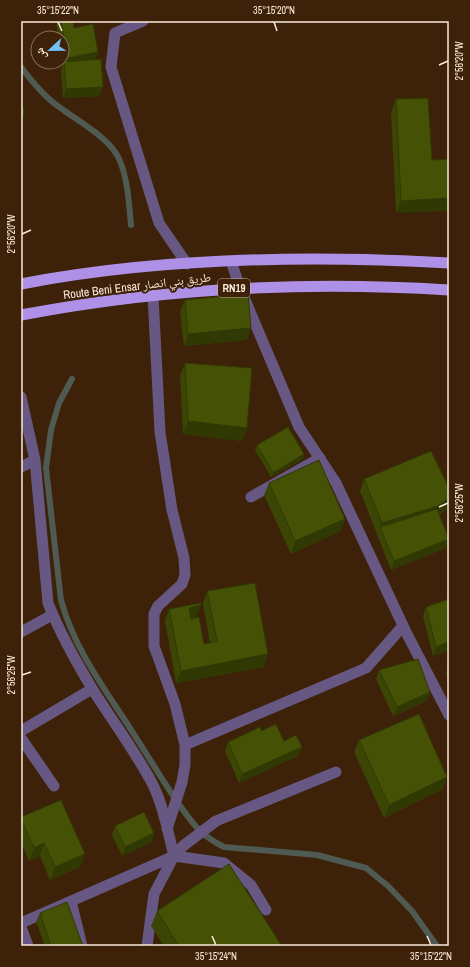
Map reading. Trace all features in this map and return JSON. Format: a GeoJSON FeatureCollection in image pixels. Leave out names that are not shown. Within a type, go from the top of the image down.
{"type":"FeatureCollection","features":[{"type":"Feature","properties":{"kind":"highway","name":"Route Beni Ensar طريق بني انصار"},"geometry":{"type":"LineString","coordinates":[[21,284],[106,272],[187,264],[324,259],[449,263]]}},
{"type":"Feature","properties":{"kind":"highway","name":"Route Beni Ensar طريق بني انصار"},"geometry":{"type":"LineString","coordinates":[[21,315],[96,302],[152,295],[240,288],[336,286],[449,290]]}},
{"type":"Feature","properties":{"kind":"street"},"geometry":{"type":"LineString","coordinates":[[143,21],[115,33],[111,67],[159,223],[187,264]]}},
{"type":"Feature","properties":{"kind":"street"},"geometry":{"type":"LineString","coordinates":[[231,262],[240,288],[299,427],[336,483],[403,626],[449,715]]}},
{"type":"Feature","properties":{"kind":"street"},"geometry":{"type":"LineString","coordinates":[[152,295],[160,432],[172,510],[184,558],[185,575],[182,584],[158,606],[154,614],[154,646],[175,704],[185,745],[185,766],[182,782],[167,829]]}},
{"type":"Feature","properties":{"kind":"street"},"geometry":{"type":"LineString","coordinates":[[21,397],[35,460],[48,603],[52,615],[92,689],[141,763],[154,786],[174,856]]}},
{"type":"Feature","properties":{"kind":"street"},"geometry":{"type":"LineString","coordinates":[[251,497],[320,458]]}},
{"type":"Feature","properties":{"kind":"street"},"geometry":{"type":"LineString","coordinates":[[21,467],[35,460]]}},
{"type":"Feature","properties":{"kind":"street"},"geometry":{"type":"LineString","coordinates":[[21,632],[52,615]]}},
{"type":"Feature","properties":{"kind":"street"},"geometry":{"type":"LineString","coordinates":[[185,745],[366,668],[403,626]]}},
{"type":"Feature","properties":{"kind":"street"},"geometry":{"type":"LineString","coordinates":[[21,731],[92,689]]}},
{"type":"Feature","properties":{"kind":"street"},"geometry":{"type":"LineString","coordinates":[[21,738],[54,786]]}},
{"type":"Feature","properties":{"kind":"street"},"geometry":{"type":"LineString","coordinates":[[147,946],[154,894],[174,856],[194,837],[216,821],[336,772]]}},
{"type":"Feature","properties":{"kind":"street"},"geometry":{"type":"LineString","coordinates":[[21,923],[174,856],[224,863],[251,885],[266,910]]}},
{"type":"Feature","properties":{"kind":"street"},"geometry":{"type":"LineString","coordinates":[[71,901],[82,946]]}},
{"type":"Feature","properties":{"kind":"street"},"geometry":{"type":"LineString","coordinates":[[21,928],[28,946]]}},
{"type":"Feature","properties":{"kind":"building"},"geometry":{"type":"Polygon","coordinates":[[[61,21],[73,21],[74,28],[93,24],[98,52],[70,58],[70,30],[63,30],[61,21]]]}},
{"type":"Feature","properties":{"kind":"building"},"geometry":{"type":"Polygon","coordinates":[[[101,59],[103,87],[66,89],[65,70],[70,70],[70,62],[101,59]]]}},
{"type":"Feature","properties":{"kind":"building"},"geometry":{"type":"Polygon","coordinates":[[[428,98],[432,160],[449,159],[449,198],[401,201],[396,99],[428,98]]]}},
{"type":"Feature","properties":{"kind":"building"},"geometry":{"type":"Polygon","coordinates":[[[21,103],[25,113],[21,114],[21,103]]]}},
{"type":"Feature","properties":{"kind":"building"},"geometry":{"type":"Polygon","coordinates":[[[248,294],[251,328],[188,334],[185,300],[248,294]]]}},
{"type":"Feature","properties":{"kind":"building"},"geometry":{"type":"Polygon","coordinates":[[[185,363],[252,368],[247,428],[188,421],[185,363]]]}},
{"type":"Feature","properties":{"kind":"building"},"geometry":{"type":"Polygon","coordinates":[[[288,427],[304,454],[273,473],[257,445],[288,427]]]}},
{"type":"Feature","properties":{"kind":"building"},"geometry":{"type":"Polygon","coordinates":[[[431,451],[449,488],[449,498],[438,506],[382,523],[364,479],[431,451]]]}},
{"type":"Feature","properties":{"kind":"building"},"geometry":{"type":"Polygon","coordinates":[[[319,460],[345,519],[295,541],[269,483],[319,460]]]}},
{"type":"Feature","properties":{"kind":"building"},"geometry":{"type":"Polygon","coordinates":[[[437,509],[449,539],[394,561],[380,527],[437,509]]]}},
{"type":"Feature","properties":{"kind":"building"},"geometry":{"type":"Polygon","coordinates":[[[255,583],[268,654],[181,671],[169,609],[200,603],[201,605],[189,608],[191,619],[199,617],[204,644],[217,641],[207,591],[255,583]]]}},
{"type":"Feature","properties":{"kind":"building"},"geometry":{"type":"Polygon","coordinates":[[[449,599],[449,642],[436,647],[426,607],[449,599]]]}},
{"type":"Feature","properties":{"kind":"building"},"geometry":{"type":"Polygon","coordinates":[[[418,659],[430,692],[397,707],[379,670],[418,659]]]}},
{"type":"Feature","properties":{"kind":"building"},"geometry":{"type":"Polygon","coordinates":[[[419,714],[447,777],[389,805],[359,740],[419,714]]]}},
{"type":"Feature","properties":{"kind":"building"},"geometry":{"type":"Polygon","coordinates":[[[276,724],[284,741],[296,735],[302,747],[242,774],[228,742],[260,727],[261,731],[276,724]]]}},
{"type":"Feature","properties":{"kind":"building"},"geometry":{"type":"Polygon","coordinates":[[[61,800],[85,854],[55,867],[44,843],[34,848],[21,817],[61,800]]]}},
{"type":"Feature","properties":{"kind":"building"},"geometry":{"type":"Polygon","coordinates":[[[144,812],[154,833],[125,847],[115,826],[144,812]]]}},
{"type":"Feature","properties":{"kind":"building"},"geometry":{"type":"Polygon","coordinates":[[[229,864],[282,946],[179,946],[157,911],[229,864]]]}},
{"type":"Feature","properties":{"kind":"building"},"geometry":{"type":"Polygon","coordinates":[[[67,902],[83,946],[51,946],[40,913],[67,902]]]}},
{"type":"Feature","properties":{"kind":"waterway"},"geometry":{"type":"LineString","coordinates":[[21,67],[34,84],[49,99],[99,135],[115,152],[125,176],[131,225]]}},
{"type":"Feature","properties":{"kind":"waterway"},"geometry":{"type":"LineString","coordinates":[[72,379],[59,403],[51,430],[46,468],[61,600],[74,636],[83,654],[177,802],[200,831],[224,847],[317,855],[366,868],[388,886],[412,911],[437,946]]}}]}
